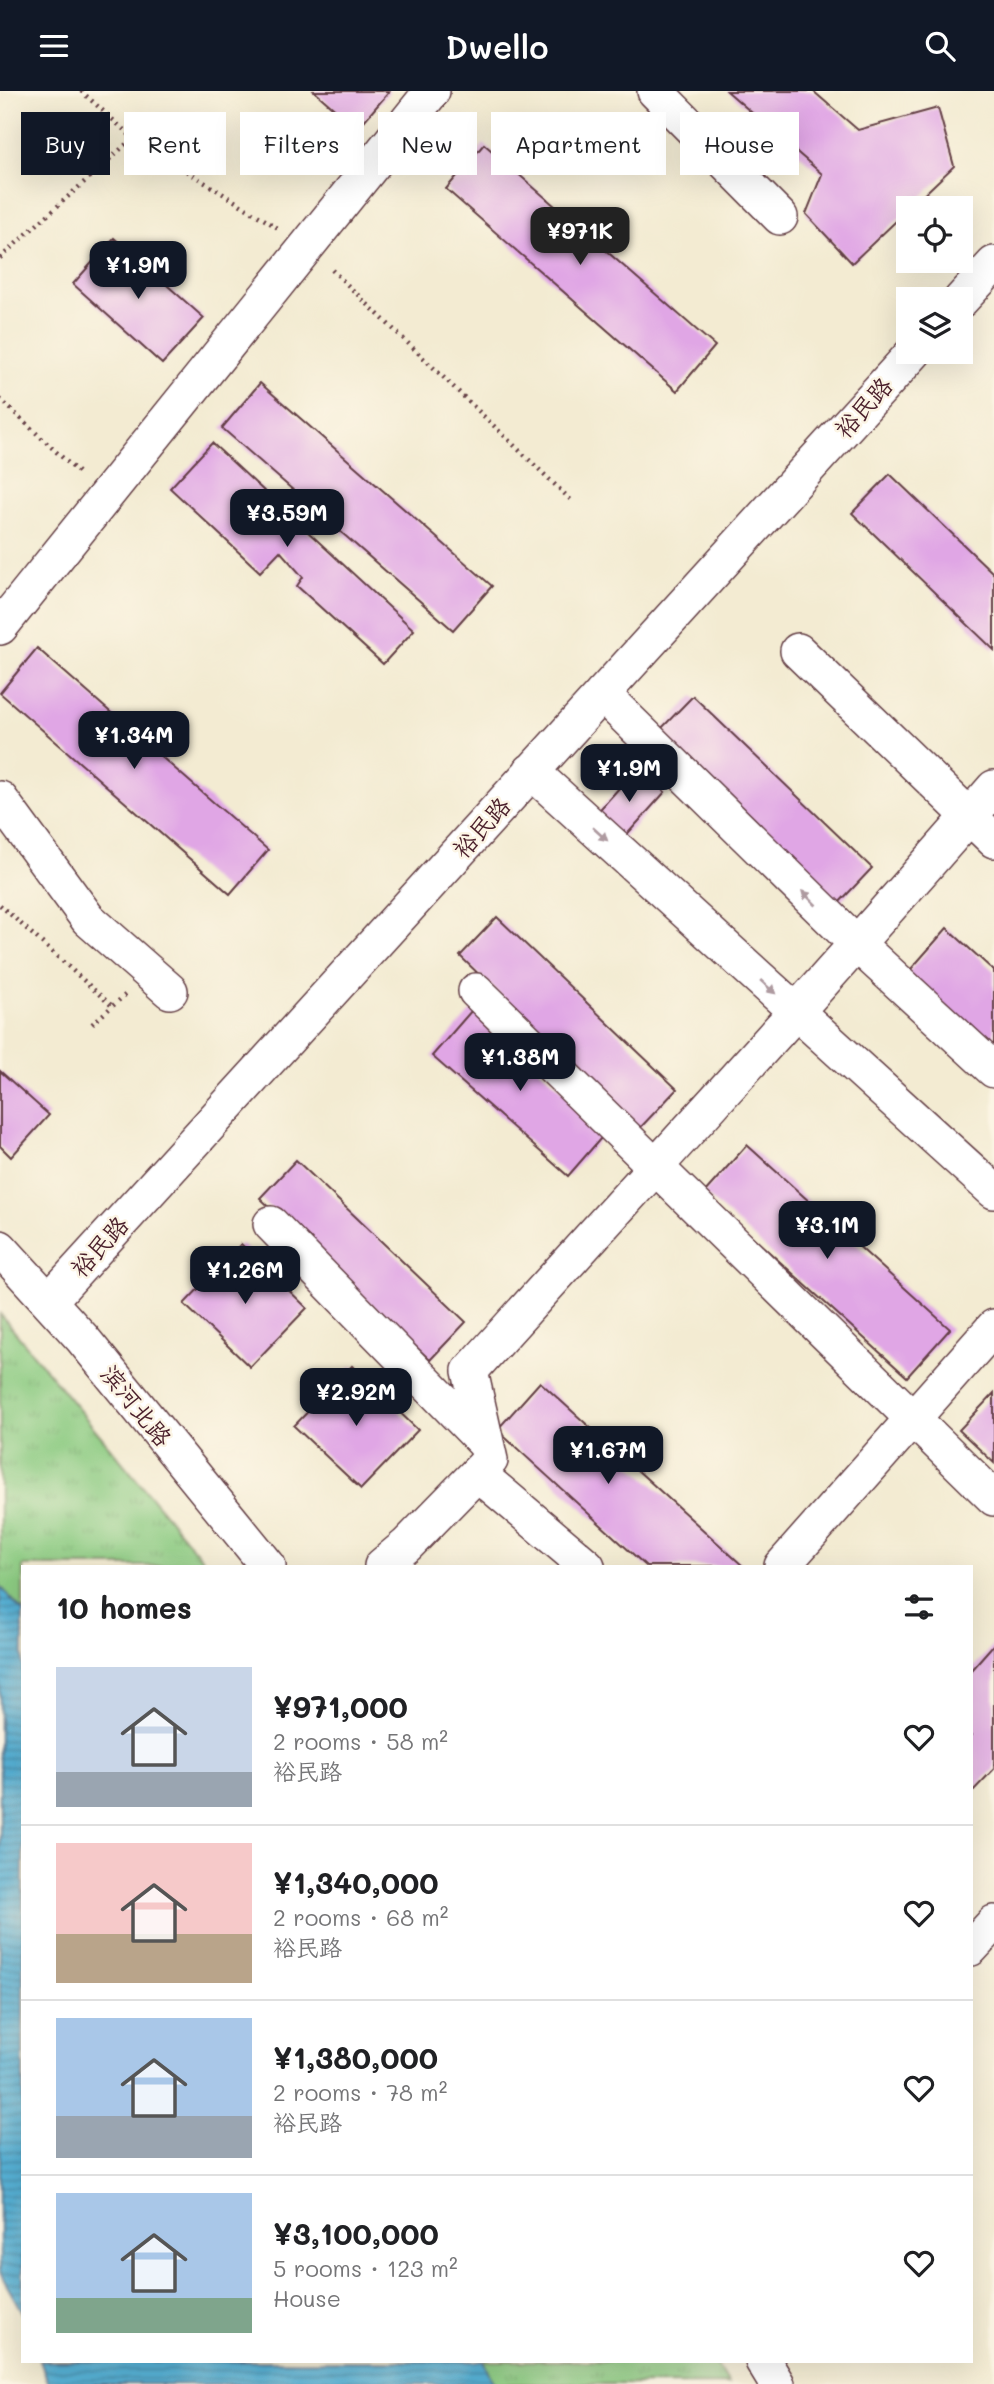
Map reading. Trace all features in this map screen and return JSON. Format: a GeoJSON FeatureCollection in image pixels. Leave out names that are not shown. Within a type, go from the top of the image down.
{"type":"FeatureCollection","features":[{"type":"Feature","properties":{"kind":"street"},"geometry":{"type":"LineString","coordinates":[[0,627],[432,91]]}},
{"type":"Feature","properties":{"kind":"street"},"geometry":{"type":"LineString","coordinates":[[656,91],[780,217]]}},
{"type":"Feature","properties":{"kind":"street"},"geometry":{"type":"LineString","coordinates":[[973,287],[994,264]]}},
{"type":"Feature","properties":{"kind":"street","name":"裕民路"},"geometry":{"type":"LineString","coordinates":[[48,1301],[903,364]]}},
{"type":"Feature","properties":{"kind":"street"},"geometry":{"type":"LineString","coordinates":[[798,651],[994,840]]}},
{"type":"Feature","properties":{"kind":"street"},"geometry":{"type":"LineString","coordinates":[[602,694],[858,945],[994,1070]]}},
{"type":"Feature","properties":{"kind":"street"},"geometry":{"type":"LineString","coordinates":[[531,771],[994,1191]]}},
{"type":"Feature","properties":{"kind":"street"},"geometry":{"type":"LineString","coordinates":[[383,1565],[407,1545],[482,1458],[470,1371],[794,1012],[858,945],[994,788]]}},
{"type":"Feature","properties":{"kind":"street"},"geometry":{"type":"LineString","coordinates":[[0,799],[88,919],[160,982]]}},
{"type":"Feature","properties":{"kind":"street"},"geometry":{"type":"LineString","coordinates":[[476,991],[994,1498]]}},
{"type":"Feature","properties":{"kind":"street"},"geometry":{"type":"LineString","coordinates":[[271,1224],[482,1458],[586,1565]]}},
{"type":"Feature","properties":{"kind":"street","name":"滨河北路"},"geometry":{"type":"LineString","coordinates":[[0,1248],[82,1338],[267,1565]]}},
{"type":"Feature","properties":{"kind":"street"},"geometry":{"type":"LineString","coordinates":[[783,1565],[994,1327]]}},
{"type":"Feature","properties":{"kind":"street"},"geometry":{"type":"LineString","coordinates":[[973,1946],[994,1923]]}},
{"type":"Feature","properties":{"kind":"street"},"geometry":{"type":"LineString","coordinates":[[765,2363],[777,2384]]}},
{"type":"Feature","properties":{"kind":"path"},"geometry":{"type":"LineString","coordinates":[[81,91],[124,130]]}},
{"type":"Feature","properties":{"kind":"path"},"geometry":{"type":"LineString","coordinates":[[0,258],[124,146]]}},
{"type":"Feature","properties":{"kind":"path"},"geometry":{"type":"LineString","coordinates":[[193,175],[307,246],[574,503]]}},
{"type":"Feature","properties":{"kind":"path"},"geometry":{"type":"LineString","coordinates":[[0,399],[105,497]]}},
{"type":"Feature","properties":{"kind":"path"},"geometry":{"type":"LineString","coordinates":[[0,905],[112,1006]]}},
{"type":"Feature","properties":{"kind":"path"},"geometry":{"type":"LineString","coordinates":[[92,1024],[112,1006],[160,982]]}},
{"type":"Feature","properties":{"kind":"green space"},"geometry":{"type":"Polygon","coordinates":[[[0,1314],[207,1565],[21,1565],[21,1610],[0,1586],[0,1314]]]}},
{"type":"Feature","properties":{"kind":"green space"},"geometry":{"type":"Polygon","coordinates":[[[484,2363],[715,2363],[729,2384],[494,2384],[484,2363]]]}},
{"type":"Feature","properties":{"kind":"water"},"geometry":{"type":"Polygon","coordinates":[[[0,1586],[21,1610],[21,2310],[0,2273],[0,1586]]]}},
{"type":"Feature","properties":{"kind":"water"},"geometry":{"type":"Polygon","coordinates":[[[41,2363],[484,2363],[494,2384],[49,2384],[41,2363]]]}},
{"type":"Feature","properties":{"kind":"building"},"geometry":{"type":"Polygon","coordinates":[[[314,91],[390,91],[364,121],[364,112],[338,112],[314,91]]]}},
{"type":"Feature","properties":{"kind":"building"},"geometry":{"type":"Polygon","coordinates":[[[727,91],[813,91],[858,130],[938,108],[954,166],[922,196],[896,196],[896,221],[852,263],[806,214],[822,174],[799,154],[799,112],[751,112],[727,91]]]}},
{"type":"Feature","properties":{"kind":"building"},"geometry":{"type":"Polygon","coordinates":[[[484,144],[491,150],[491,175],[519,175],[715,346],[677,391],[446,189],[458,175],[477,175],[477,152],[484,144]]]}},
{"type":"Feature","properties":{"kind":"building"},"geometry":{"type":"Polygon","coordinates":[[[114,238],[204,318],[162,364],[73,284],[114,238]]]}},
{"type":"Feature","properties":{"kind":"building"},"geometry":{"type":"Polygon","coordinates":[[[260,383],[492,586],[453,630],[222,428],[260,383]]]}},
{"type":"Feature","properties":{"kind":"building"},"geometry":{"type":"Polygon","coordinates":[[[212,443],[414,630],[383,664],[297,586],[303,577],[280,551],[260,572],[170,488],[212,443]]]}},
{"type":"Feature","properties":{"kind":"building"},"geometry":{"type":"Polygon","coordinates":[[[890,474],[994,574],[994,650],[852,513],[890,474]]]}},
{"type":"Feature","properties":{"kind":"building"},"geometry":{"type":"Polygon","coordinates":[[[37,648],[268,850],[230,894],[0,693],[37,648]]]}},
{"type":"Feature","properties":{"kind":"building"},"geometry":{"type":"Polygon","coordinates":[[[693,696],[872,868],[835,907],[655,735],[693,696]]]}},
{"type":"Feature","properties":{"kind":"building"},"geometry":{"type":"Polygon","coordinates":[[[638,767],[665,792],[621,841],[594,816],[638,767]]]}},
{"type":"Feature","properties":{"kind":"building"},"geometry":{"type":"Polygon","coordinates":[[[497,917],[677,1089],[639,1129],[460,956],[497,917]]]}},
{"type":"Feature","properties":{"kind":"building"},"geometry":{"type":"Polygon","coordinates":[[[947,928],[994,971],[994,1058],[904,977],[947,928]]]}},
{"type":"Feature","properties":{"kind":"building"},"geometry":{"type":"Polygon","coordinates":[[[472,1010],[608,1130],[568,1176],[432,1056],[472,1010]]]}},
{"type":"Feature","properties":{"kind":"building"},"geometry":{"type":"Polygon","coordinates":[[[0,1071],[49,1115],[11,1157],[0,1146],[0,1071]]]}},
{"type":"Feature","properties":{"kind":"building"},"geometry":{"type":"Polygon","coordinates":[[[747,1145],[950,1329],[907,1377],[704,1193],[747,1145]]]}},
{"type":"Feature","properties":{"kind":"building"},"geometry":{"type":"Polygon","coordinates":[[[296,1160],[466,1322],[430,1360],[260,1198],[296,1160]]]}},
{"type":"Feature","properties":{"kind":"building"},"geometry":{"type":"Polygon","coordinates":[[[241,1244],[307,1308],[250,1367],[184,1304],[241,1244]]]}},
{"type":"Feature","properties":{"kind":"building"},"geometry":{"type":"Polygon","coordinates":[[[352,1366],[418,1430],[361,1489],[294,1426],[352,1366]]]}},
{"type":"Feature","properties":{"kind":"building"},"geometry":{"type":"Polygon","coordinates":[[[540,1382],[742,1565],[645,1565],[497,1430],[540,1382]]]}},
{"type":"Feature","properties":{"kind":"building"},"geometry":{"type":"Polygon","coordinates":[[[994,1393],[994,1463],[959,1430],[994,1393]]]}},
{"type":"Feature","properties":{"kind":"building"},"geometry":{"type":"Polygon","coordinates":[[[994,1644],[994,1769],[973,1791],[973,1668],[994,1644]]]}}]}
